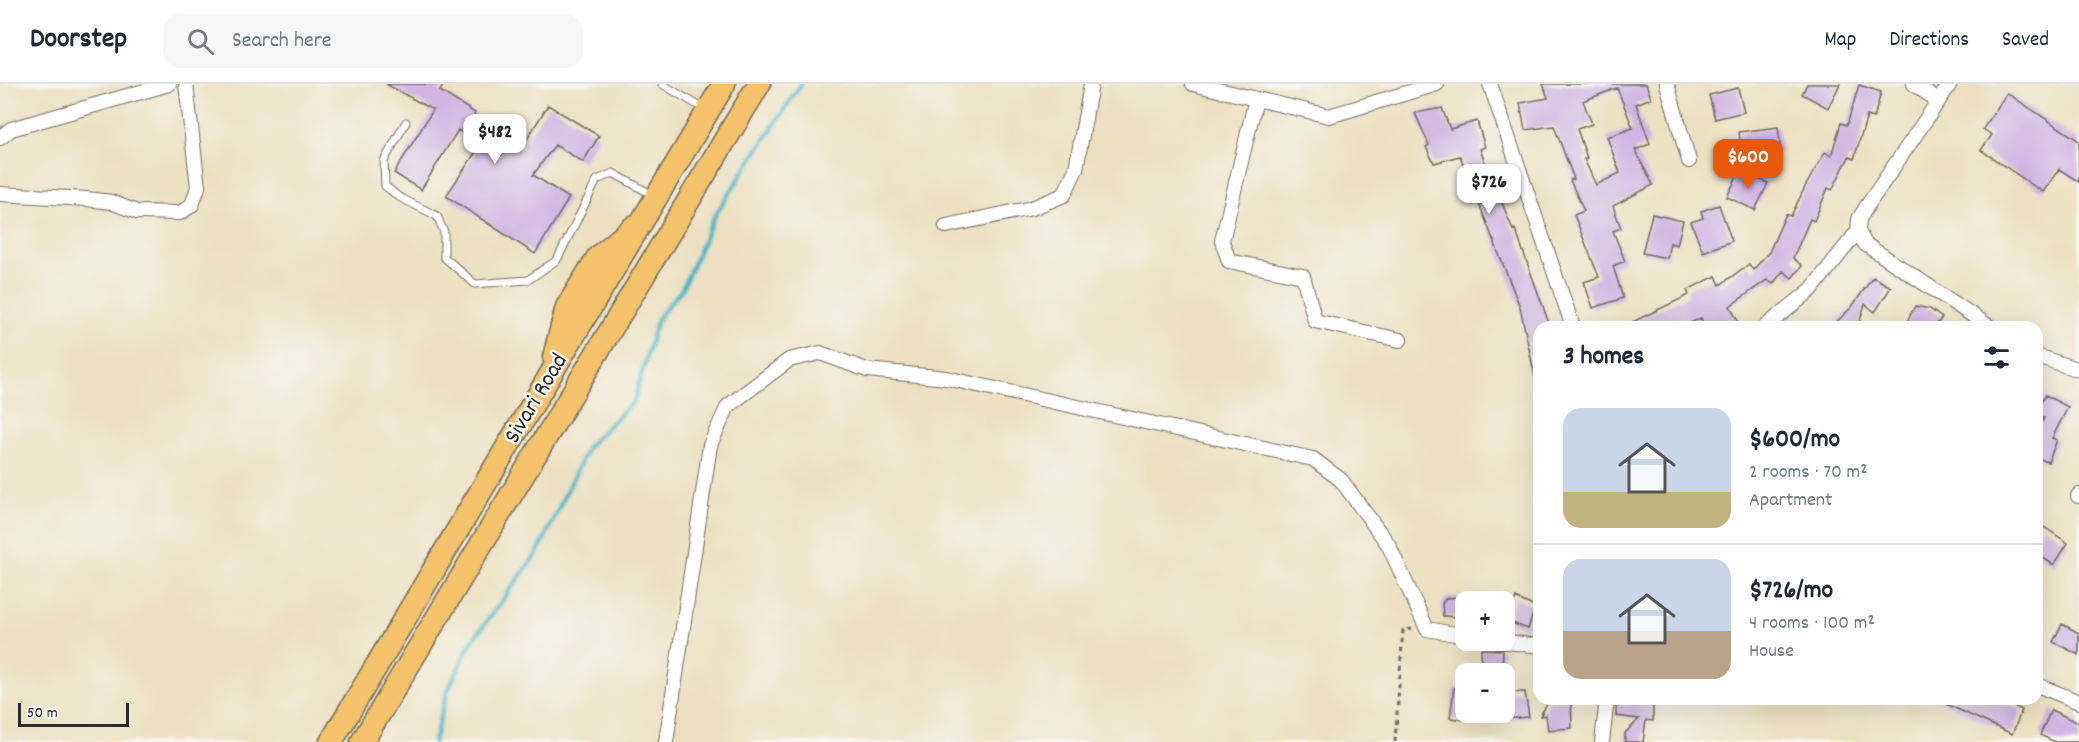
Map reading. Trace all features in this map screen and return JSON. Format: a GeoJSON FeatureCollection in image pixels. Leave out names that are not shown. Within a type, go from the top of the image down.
{"type":"FeatureCollection","features":[{"type":"Feature","properties":{"kind":"main road","name":"Sivari Road"},"geometry":{"type":"LineString","coordinates":[[331,742],[724,84]]}},
{"type":"Feature","properties":{"kind":"main road","name":"Sivari Road"},"geometry":{"type":"LineString","coordinates":[[362,742],[759,84]]}},
{"type":"Feature","properties":{"kind":"street"},"geometry":{"type":"LineString","coordinates":[[0,138],[19,126],[169,84]]}},
{"type":"Feature","properties":{"kind":"street"},"geometry":{"type":"LineString","coordinates":[[0,194],[87,199],[111,202],[137,212],[180,213],[192,205],[198,187],[186,84]]}},
{"type":"Feature","properties":{"kind":"street"},"geometry":{"type":"LineString","coordinates":[[946,226],[1032,208],[1064,195],[1076,169],[1091,84]]}},
{"type":"Feature","properties":{"kind":"street"},"geometry":{"type":"LineString","coordinates":[[1193,84],[1329,116],[1437,84]]}},
{"type":"Feature","properties":{"kind":"street"},"geometry":{"type":"LineString","coordinates":[[1490,84],[1571,321]]}},
{"type":"Feature","properties":{"kind":"street"},"geometry":{"type":"LineString","coordinates":[[1667,84],[1689,161]]}},
{"type":"Feature","properties":{"kind":"street"},"geometry":{"type":"LineString","coordinates":[[1914,84],[1938,101]]}},
{"type":"Feature","properties":{"kind":"street"},"geometry":{"type":"LineString","coordinates":[[1950,84],[1859,219],[1858,231],[1865,244],[1977,321]]}},
{"type":"Feature","properties":{"kind":"street"},"geometry":{"type":"LineString","coordinates":[[1256,99],[1222,241],[1229,261],[1303,276],[1315,321],[1400,340]]}},
{"type":"Feature","properties":{"kind":"street"},"geometry":{"type":"LineString","coordinates":[[1773,321],[1811,290],[1858,231]]}},
{"type":"Feature","properties":{"kind":"street"},"geometry":{"type":"LineString","coordinates":[[666,742],[710,445],[728,406],[789,360],[820,354],[867,370],[946,378],[1313,459],[1341,480],[1388,544],[1427,629],[1455,634]]}},
{"type":"Feature","properties":{"kind":"street"},"geometry":{"type":"LineString","coordinates":[[2043,358],[2079,370]]}},
{"type":"Feature","properties":{"kind":"street"},"geometry":{"type":"LineString","coordinates":[[1515,643],[1533,645]]}},
{"type":"Feature","properties":{"kind":"street"},"geometry":{"type":"LineString","coordinates":[[2043,687],[2079,702]]}},
{"type":"Feature","properties":{"kind":"street"},"geometry":{"type":"LineString","coordinates":[[1602,742],[1606,705]]}},
{"type":"Feature","properties":{"kind":"lane"},"geometry":{"type":"LineString","coordinates":[[662,84],[708,111]]}},
{"type":"Feature","properties":{"kind":"lane"},"geometry":{"type":"LineString","coordinates":[[406,122],[384,161],[385,186],[399,197],[437,216],[444,232],[444,257],[475,284],[528,280],[557,260],[597,180],[613,173],[658,197]]}},
{"type":"Feature","properties":{"kind":"path"},"geometry":{"type":"LineString","coordinates":[[1395,742],[1403,630],[1427,629]]}},
{"type":"Feature","properties":{"kind":"building"},"geometry":{"type":"Polygon","coordinates":[[[386,84],[444,84],[440,91],[475,113],[474,115],[521,149],[548,105],[599,136],[583,162],[555,145],[533,175],[569,198],[535,254],[446,196],[480,146],[458,130],[421,190],[394,173],[433,110],[386,84]]]}},
{"type":"Feature","properties":{"kind":"building"},"geometry":{"type":"Polygon","coordinates":[[[1543,84],[1646,84],[1651,98],[1636,104],[1650,144],[1635,150],[1653,185],[1613,206],[1621,228],[1613,231],[1625,261],[1613,266],[1623,298],[1593,308],[1584,282],[1599,277],[1574,215],[1584,211],[1570,180],[1574,179],[1554,126],[1525,130],[1520,103],[1548,98],[1543,84]],[[1617,88],[1583,101],[1592,124],[1577,129],[1587,158],[1584,159],[1596,185],[1620,173],[1607,137],[1633,128],[1617,88]]]}},
{"type":"Feature","properties":{"kind":"building"},"geometry":{"type":"Polygon","coordinates":[[[1807,84],[1840,84],[1828,108],[1802,94],[1807,84]]]}},
{"type":"Feature","properties":{"kind":"building"},"geometry":{"type":"Polygon","coordinates":[[[1859,85],[1881,92],[1874,118],[1867,116],[1854,159],[1849,157],[1832,190],[1828,188],[1814,221],[1810,219],[1793,258],[1802,266],[1792,278],[1783,271],[1773,284],[1767,280],[1730,306],[1738,321],[1702,321],[1701,318],[1695,321],[1635,321],[1689,295],[1687,290],[1716,276],[1720,285],[1749,264],[1753,270],[1769,252],[1786,214],[1791,216],[1825,152],[1831,156],[1841,123],[1847,125],[1859,85]]]}},
{"type":"Feature","properties":{"kind":"building"},"geometry":{"type":"Polygon","coordinates":[[[1738,88],[1744,112],[1715,119],[1709,95],[1738,88]]]}},
{"type":"Feature","properties":{"kind":"building"},"geometry":{"type":"Polygon","coordinates":[[[2007,93],[2079,141],[2079,182],[2059,169],[2043,192],[1981,150],[1992,135],[1983,129],[2007,93]]]}},
{"type":"Feature","properties":{"kind":"building"},"geometry":{"type":"Polygon","coordinates":[[[1442,108],[1450,129],[1477,121],[1485,147],[1480,149],[1498,198],[1500,198],[1513,230],[1515,229],[1548,321],[1533,321],[1533,368],[1520,307],[1460,156],[1434,163],[1415,113],[1442,108]]]}},
{"type":"Feature","properties":{"kind":"building"},"geometry":{"type":"Polygon","coordinates":[[[1778,127],[1781,151],[1742,156],[1739,132],[1778,127]]]}},
{"type":"Feature","properties":{"kind":"building"},"geometry":{"type":"Polygon","coordinates":[[[1740,170],[1768,183],[1755,210],[1727,197],[1740,170]]]}},
{"type":"Feature","properties":{"kind":"building"},"geometry":{"type":"Polygon","coordinates":[[[1719,205],[1732,241],[1703,252],[1691,222],[1703,218],[1701,211],[1719,205]]]}},
{"type":"Feature","properties":{"kind":"building"},"geometry":{"type":"Polygon","coordinates":[[[1652,214],[1683,221],[1677,245],[1670,243],[1667,258],[1642,253],[1652,214]]]}},
{"type":"Feature","properties":{"kind":"building"},"geometry":{"type":"Polygon","coordinates":[[[1873,277],[1891,287],[1875,312],[1865,304],[1860,321],[1837,321],[1851,308],[1873,277]]]}},
{"type":"Feature","properties":{"kind":"building"},"geometry":{"type":"Polygon","coordinates":[[[1915,306],[1930,309],[1942,318],[1939,321],[1907,321],[1915,306]]]}},
{"type":"Feature","properties":{"kind":"building"},"geometry":{"type":"Polygon","coordinates":[[[2045,395],[2068,407],[2052,438],[2057,440],[2048,462],[2043,460],[2043,399],[2045,395]]]}},
{"type":"Feature","properties":{"kind":"building"},"geometry":{"type":"Polygon","coordinates":[[[2044,527],[2068,543],[2054,565],[2043,558],[2044,527]]]}},
{"type":"Feature","properties":{"kind":"building"},"geometry":{"type":"Polygon","coordinates":[[[1455,597],[1455,617],[1443,616],[1442,604],[1446,598],[1455,597]]]}},
{"type":"Feature","properties":{"kind":"building"},"geometry":{"type":"Polygon","coordinates":[[[1516,598],[1533,606],[1528,629],[1515,624],[1516,598]]]}},
{"type":"Feature","properties":{"kind":"building"},"geometry":{"type":"Polygon","coordinates":[[[2062,624],[2079,633],[2079,655],[2053,642],[2062,624]]]}},
{"type":"Feature","properties":{"kind":"building"},"geometry":{"type":"Polygon","coordinates":[[[1481,651],[1503,651],[1502,663],[1482,663],[1481,651]]]}},
{"type":"Feature","properties":{"kind":"building"},"geometry":{"type":"Polygon","coordinates":[[[1454,688],[1455,719],[1450,718],[1454,688]]]}},
{"type":"Feature","properties":{"kind":"building"},"geometry":{"type":"Polygon","coordinates":[[[1515,692],[1525,692],[1529,717],[1515,718],[1515,692]]]}},
{"type":"Feature","properties":{"kind":"building"},"geometry":{"type":"Polygon","coordinates":[[[1546,705],[1571,705],[1572,728],[1548,730],[1546,715],[1540,716],[1546,705]]]}},
{"type":"Feature","properties":{"kind":"building"},"geometry":{"type":"Polygon","coordinates":[[[1616,705],[1653,705],[1653,721],[1646,720],[1643,742],[1625,742],[1625,733],[1639,719],[1616,716],[1616,705]]]}},
{"type":"Feature","properties":{"kind":"building"},"geometry":{"type":"Polygon","coordinates":[[[1948,705],[2011,705],[2022,710],[2012,734],[1948,705]]]}},
{"type":"Feature","properties":{"kind":"building"},"geometry":{"type":"Polygon","coordinates":[[[2051,710],[2079,723],[2079,742],[2055,742],[2040,735],[2051,710]]]}},
{"type":"Feature","properties":{"kind":"waterway"},"geometry":{"type":"LineString","coordinates":[[434,742],[447,692],[470,644],[538,552],[588,446],[634,401],[657,319],[682,289],[715,215],[801,84]]}}]}
